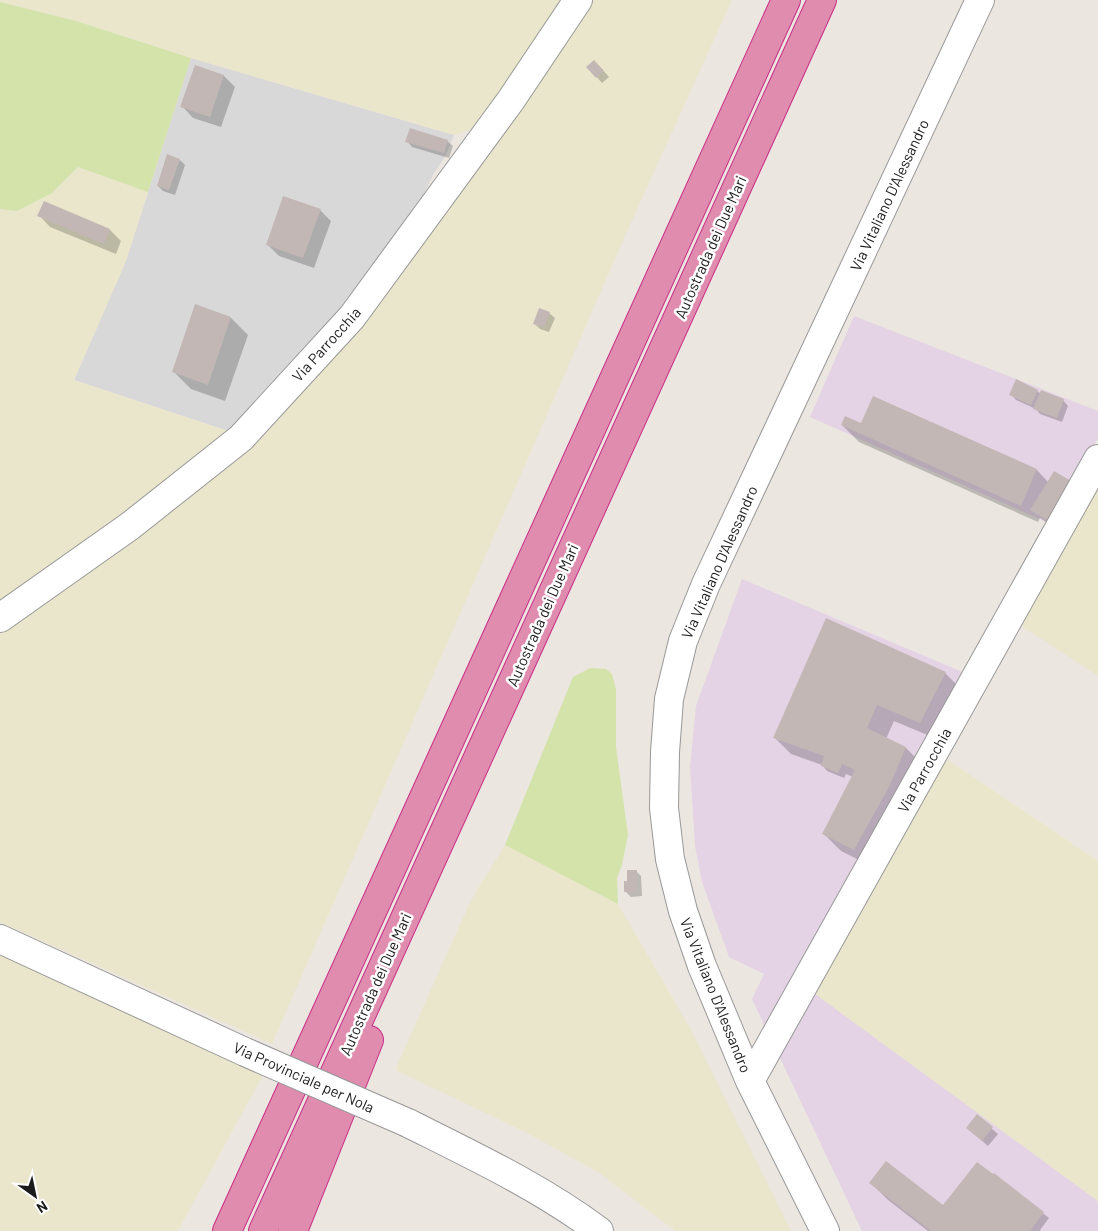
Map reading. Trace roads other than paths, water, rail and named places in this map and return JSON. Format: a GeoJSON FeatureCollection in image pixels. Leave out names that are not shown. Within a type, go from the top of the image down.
{"type":"FeatureCollection","features":[{"type":"Feature","properties":{"kind":"highway"},"geometry":{"type":"LineString","coordinates":[[228,1231],[786,0]]}},
{"type":"Feature","properties":{"kind":"highway","name":"Autostrada dei Due Mari"},"geometry":{"type":"LineString","coordinates":[[263,1231],[822,0]]}},
{"type":"Feature","properties":{"kind":"highway"},"geometry":{"type":"LineString","coordinates":[[293,1231],[541,618]]}},
{"type":"Feature","properties":{"kind":"highway"},"geometry":{"type":"LineString","coordinates":[[220,1231],[293,1087]]}},
{"type":"Feature","properties":{"kind":"street","name":"Via Parrocchia"},"geometry":{"type":"LineString","coordinates":[[0,618],[130,526],[241,438],[352,317],[511,100],[578,0]]}},
{"type":"Feature","properties":{"kind":"street","name":"Via Vitaliano D'Alessandro"},"geometry":{"type":"LineString","coordinates":[[824,1231],[750,1081],[702,966],[683,912],[670,859],[664,808],[664,752],[669,699],[683,642],[706,584],[980,0]]}},
{"type":"Feature","properties":{"kind":"street","name":"Via Parrocchia"},"geometry":{"type":"LineString","coordinates":[[750,1081],[1098,459]]}},
{"type":"Feature","properties":{"kind":"street","name":"Via Provinciale per Nola"},"geometry":{"type":"LineString","coordinates":[[0,939],[245,1052],[408,1123],[512,1175],[599,1231]]}}]}
